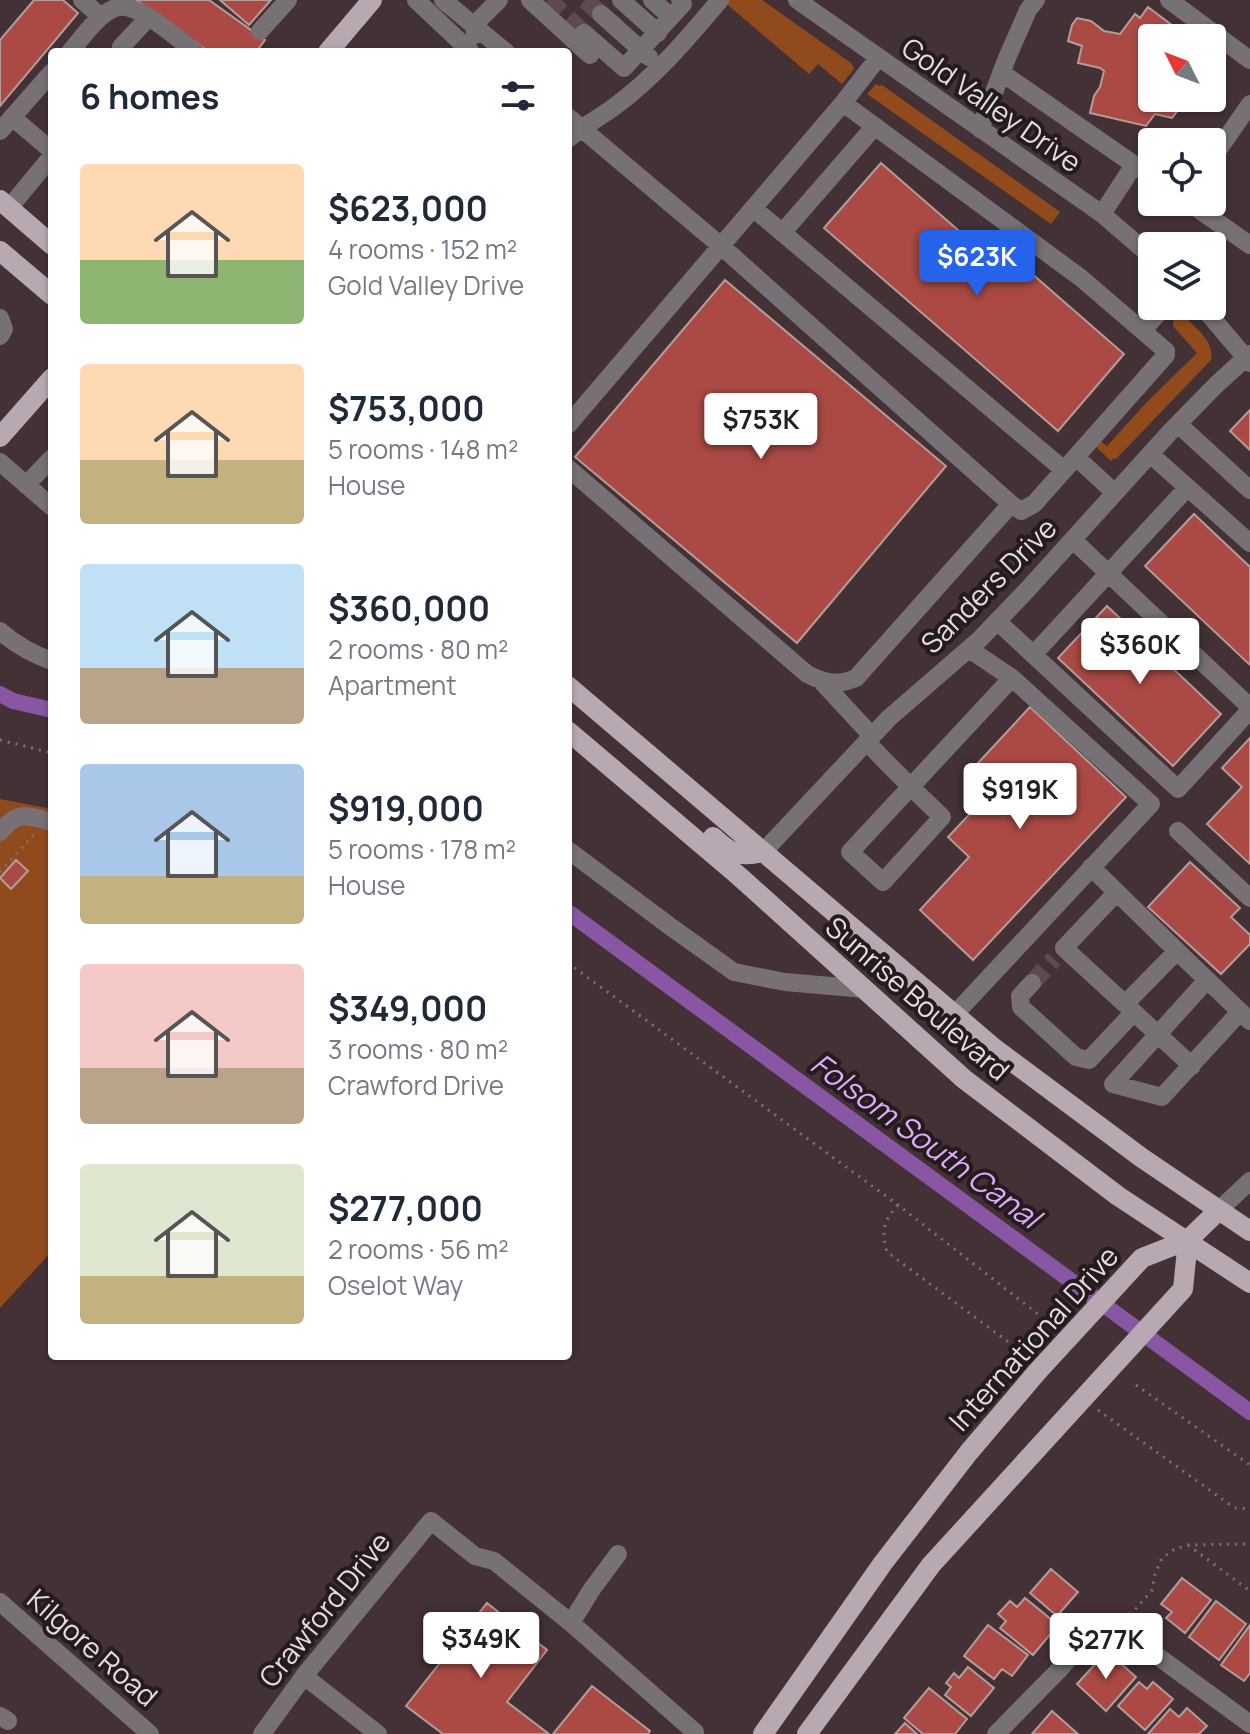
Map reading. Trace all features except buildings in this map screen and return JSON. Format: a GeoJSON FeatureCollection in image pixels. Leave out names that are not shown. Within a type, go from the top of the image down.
{"type":"FeatureCollection","features":[{"type":"Feature","properties":{"kind":"main road"},"geometry":{"type":"LineString","coordinates":[[331,48],[372,0]]}},
{"type":"Feature","properties":{"kind":"main road"},"geometry":{"type":"LineString","coordinates":[[4,204],[48,242]]}},
{"type":"Feature","properties":{"kind":"main road"},"geometry":{"type":"LineString","coordinates":[[0,251],[48,292]]}},
{"type":"Feature","properties":{"kind":"main road"},"geometry":{"type":"LineString","coordinates":[[2,432],[48,382]]}},
{"type":"Feature","properties":{"kind":"main road","name":"Sunrise Boulevard"},"geometry":{"type":"LineString","coordinates":[[572,689],[994,1048],[1105,1131],[1250,1231]]}},
{"type":"Feature","properties":{"kind":"main road","name":"Sunrise Boulevard"},"geometry":{"type":"LineString","coordinates":[[572,734],[740,877],[964,1079],[1118,1196],[1250,1283]]}},
{"type":"Feature","properties":{"kind":"main road"},"geometry":{"type":"LineString","coordinates":[[673,820],[707,832],[733,853],[744,856],[763,852]]}},
{"type":"Feature","properties":{"kind":"main road"},"geometry":{"type":"LineString","coordinates":[[807,1734],[931,1565],[1183,1289],[1188,1240],[1219,1210]]}},
{"type":"Feature","properties":{"kind":"main road","name":"International Drive"},"geometry":{"type":"LineString","coordinates":[[763,1734],[883,1563],[969,1452],[1042,1367],[1142,1258],[1188,1240]]}},
{"type":"Feature","properties":{"kind":"street"},"geometry":{"type":"LineString","coordinates":[[82,0],[101,17]]}},
{"type":"Feature","properties":{"kind":"street"},"geometry":{"type":"LineString","coordinates":[[260,31],[288,0]]}},
{"type":"Feature","properties":{"kind":"street"},"geometry":{"type":"LineString","coordinates":[[416,0],[467,48]]}},
{"type":"Feature","properties":{"kind":"street"},"geometry":{"type":"LineString","coordinates":[[443,0],[501,48]]}},
{"type":"Feature","properties":{"kind":"street"},"geometry":{"type":"LineString","coordinates":[[474,25],[499,0]]}},
{"type":"Feature","properties":{"kind":"street"},"geometry":{"type":"LineString","coordinates":[[530,0],[615,75],[658,33],[675,8],[652,0]]}},
{"type":"Feature","properties":{"kind":"street"},"geometry":{"type":"LineString","coordinates":[[621,0],[658,33]]}},
{"type":"Feature","properties":{"kind":"street"},"geometry":{"type":"LineString","coordinates":[[720,0],[660,67],[615,106],[572,128],[721,246],[1021,511],[1034,504],[1166,355],[1164,348],[1081,278],[843,103]]}},
{"type":"Feature","properties":{"kind":"street","name":"Gold Valley Drive"},"geometry":{"type":"LineString","coordinates":[[797,0],[1102,214],[1138,245]]}},
{"type":"Feature","properties":{"kind":"street"},"geometry":{"type":"LineString","coordinates":[[980,129],[1028,10],[1036,0]]}},
{"type":"Feature","properties":{"kind":"street"},"geometry":{"type":"LineString","coordinates":[[1169,0],[1250,60]]}},
{"type":"Feature","properties":{"kind":"street"},"geometry":{"type":"LineString","coordinates":[[74,48],[101,17],[123,6],[149,17],[186,48]]}},
{"type":"Feature","properties":{"kind":"street"},"geometry":{"type":"LineString","coordinates":[[601,14],[660,67]]}},
{"type":"Feature","properties":{"kind":"street"},"geometry":{"type":"LineString","coordinates":[[121,48],[149,17]]}},
{"type":"Feature","properties":{"kind":"street"},"geometry":{"type":"LineString","coordinates":[[474,25],[475,36],[486,48]]}},
{"type":"Feature","properties":{"kind":"street"},"geometry":{"type":"LineString","coordinates":[[584,33],[624,68]]}},
{"type":"Feature","properties":{"kind":"street"},"geometry":{"type":"LineString","coordinates":[[572,420],[878,58]]}},
{"type":"Feature","properties":{"kind":"street"},"geometry":{"type":"LineString","coordinates":[[1002,73],[1138,168]]}},
{"type":"Feature","properties":{"kind":"street"},"geometry":{"type":"LineString","coordinates":[[48,77],[6,124],[48,150]]}},
{"type":"Feature","properties":{"kind":"street"},"geometry":{"type":"LineString","coordinates":[[1226,139],[1250,104]]}},
{"type":"Feature","properties":{"kind":"street"},"geometry":{"type":"LineString","coordinates":[[782,233],[875,126]]}},
{"type":"Feature","properties":{"kind":"street"},"geometry":{"type":"LineString","coordinates":[[4,204],[48,157]]}},
{"type":"Feature","properties":{"kind":"street"},"geometry":{"type":"LineString","coordinates":[[1102,214],[1134,165]]}},
{"type":"Feature","properties":{"kind":"street"},"geometry":{"type":"LineString","coordinates":[[753,208],[1070,463],[1115,493]]}},
{"type":"Feature","properties":{"kind":"street"},"geometry":{"type":"LineString","coordinates":[[1208,216],[1250,245]]}},
{"type":"Feature","properties":{"kind":"street"},"geometry":{"type":"LineString","coordinates":[[0,318],[4,329],[0,336]]}},
{"type":"Feature","properties":{"kind":"street"},"geometry":{"type":"LineString","coordinates":[[1143,330],[1152,320]]}},
{"type":"Feature","properties":{"kind":"street"},"geometry":{"type":"LineString","coordinates":[[1214,320],[1248,358]]}},
{"type":"Feature","properties":{"kind":"street","name":"Sanders Drive"},"geometry":{"type":"LineString","coordinates":[[763,852],[889,718],[997,621],[1178,424],[1248,358]]}},
{"type":"Feature","properties":{"kind":"street"},"geometry":{"type":"LineString","coordinates":[[1178,424],[1250,490]]}},
{"type":"Feature","properties":{"kind":"street"},"geometry":{"type":"LineString","coordinates":[[1150,454],[1250,543]]}},
{"type":"Feature","properties":{"kind":"street"},"geometry":{"type":"LineString","coordinates":[[0,462],[48,504]]}},
{"type":"Feature","properties":{"kind":"street"},"geometry":{"type":"LineString","coordinates":[[26,485],[48,462]]}},
{"type":"Feature","properties":{"kind":"street"},"geometry":{"type":"LineString","coordinates":[[572,471],[807,674],[822,682],[910,786],[942,817],[883,882],[850,852],[910,786],[1012,678]]}},
{"type":"Feature","properties":{"kind":"street"},"geometry":{"type":"LineString","coordinates":[[1033,655],[1187,488]]}},
{"type":"Feature","properties":{"kind":"street"},"geometry":{"type":"LineString","coordinates":[[822,682],[844,683],[856,678],[1011,504]]}},
{"type":"Feature","properties":{"kind":"street"},"geometry":{"type":"LineString","coordinates":[[997,621],[1178,789],[1250,708],[1073,540]]}},
{"type":"Feature","properties":{"kind":"street"},"geometry":{"type":"LineString","coordinates":[[0,631],[31,653],[48,659]]}},
{"type":"Feature","properties":{"kind":"street"},"geometry":{"type":"LineString","coordinates":[[954,1015],[1151,804],[1012,678],[969,649]]}},
{"type":"Feature","properties":{"kind":"street"},"geometry":{"type":"LineString","coordinates":[[0,832],[9,821],[19,816],[44,827]]}},
{"type":"Feature","properties":{"kind":"street"},"geometry":{"type":"LineString","coordinates":[[1178,831],[1250,898]]}},
{"type":"Feature","properties":{"kind":"street"},"geometry":{"type":"LineString","coordinates":[[572,853],[734,972],[785,982],[865,989]]}},
{"type":"Feature","properties":{"kind":"street"},"geometry":{"type":"LineString","coordinates":[[1091,867],[1245,1017],[1162,1097],[1113,1084],[1207,980]]}},
{"type":"Feature","properties":{"kind":"street"},"geometry":{"type":"LineString","coordinates":[[1117,892],[1059,954],[1130,1008],[1192,1066]]}},
{"type":"Feature","properties":{"kind":"street"},"geometry":{"type":"LineString","coordinates":[[1032,983],[1020,996],[1021,1007],[1076,1057],[1089,1060],[1177,951]]}},
{"type":"Feature","properties":{"kind":"street"},"geometry":{"type":"LineString","coordinates":[[1219,1210],[1250,1181]]}},
{"type":"Feature","properties":{"kind":"street","name":"Crawford Drive"},"geometry":{"type":"LineString","coordinates":[[262,1734],[304,1676],[431,1521],[475,1556],[494,1561],[571,1623]]}},
{"type":"Feature","properties":{"kind":"street"},"geometry":{"type":"LineString","coordinates":[[618,1554],[571,1623],[695,1732]]}},
{"type":"Feature","properties":{"kind":"street","name":"Kilgore Road"},"geometry":{"type":"LineString","coordinates":[[0,1602],[150,1734]]}},
{"type":"Feature","properties":{"kind":"street"},"geometry":{"type":"LineString","coordinates":[[996,1734],[1098,1625],[1111,1622],[1250,1724]]}},
{"type":"Feature","properties":{"kind":"street"},"geometry":{"type":"LineString","coordinates":[[304,1676],[378,1734]]}},
{"type":"Feature","properties":{"kind":"path"},"geometry":{"type":"LineString","coordinates":[[0,740],[48,752]]}},
{"type":"Feature","properties":{"kind":"path"},"geometry":{"type":"LineString","coordinates":[[0,872],[44,827]]}},
{"type":"Feature","properties":{"kind":"path"},"geometry":{"type":"LineString","coordinates":[[572,966],[898,1205],[1048,1322]]}},
{"type":"Feature","properties":{"kind":"path"},"geometry":{"type":"LineString","coordinates":[[898,1205],[888,1215],[883,1238],[887,1252],[1007,1341],[1021,1358],[1042,1367]]}},
{"type":"Feature","properties":{"kind":"path"},"geometry":{"type":"LineString","coordinates":[[1136,1385],[1250,1465]]}},
{"type":"Feature","properties":{"kind":"path"},"geometry":{"type":"LineString","coordinates":[[1087,1393],[1222,1499],[1236,1508],[1250,1509]]}},
{"type":"Feature","properties":{"kind":"path"},"geometry":{"type":"LineString","coordinates":[[1111,1622],[1134,1611],[1152,1590],[1162,1558],[1175,1549],[1188,1545],[1250,1544]]}},
{"type":"Feature","properties":{"kind":"path"},"geometry":{"type":"LineString","coordinates":[[1188,1545],[1250,1591]]}},
{"type":"Feature","properties":{"kind":"shaded area"},"geometry":{"type":"Polygon","coordinates":[[[722,0],[762,0],[851,63],[854,69],[842,84],[818,64],[809,74],[722,0]]]}},
{"type":"Feature","properties":{"kind":"shaded area"},"geometry":{"type":"Polygon","coordinates":[[[876,84],[882,85],[1060,212],[1051,224],[867,94],[876,84]]]}},
{"type":"Feature","properties":{"kind":"shaded area"},"geometry":{"type":"Polygon","coordinates":[[[1187,320],[1203,335],[1210,347],[1211,360],[1111,461],[1095,444],[1099,440],[1107,446],[1197,353],[1173,326],[1173,322],[1187,320]]]}},
{"type":"Feature","properties":{"kind":"shaded area"},"geometry":{"type":"Polygon","coordinates":[[[0,799],[48,808],[48,1255],[0,1308],[0,799]]]}},
{"type":"Feature","properties":{"kind":"waterway","name":"Folsom South Canal"},"geometry":{"type":"LineString","coordinates":[[0,694],[13,701],[48,709]]}},
{"type":"Feature","properties":{"kind":"waterway","name":"Folsom South Canal"},"geometry":{"type":"LineString","coordinates":[[572,915],[1250,1412]]}},
{"type":"Feature","properties":{"kind":"tunnel"},"geometry":{"type":"LineString","coordinates":[[548,0],[584,33]]}},
{"type":"Feature","properties":{"kind":"tunnel"},"geometry":{"type":"LineString","coordinates":[[585,0],[601,14]]}},
{"type":"Feature","properties":{"kind":"tunnel"},"geometry":{"type":"LineString","coordinates":[[1032,983],[1054,959]]}}]}
